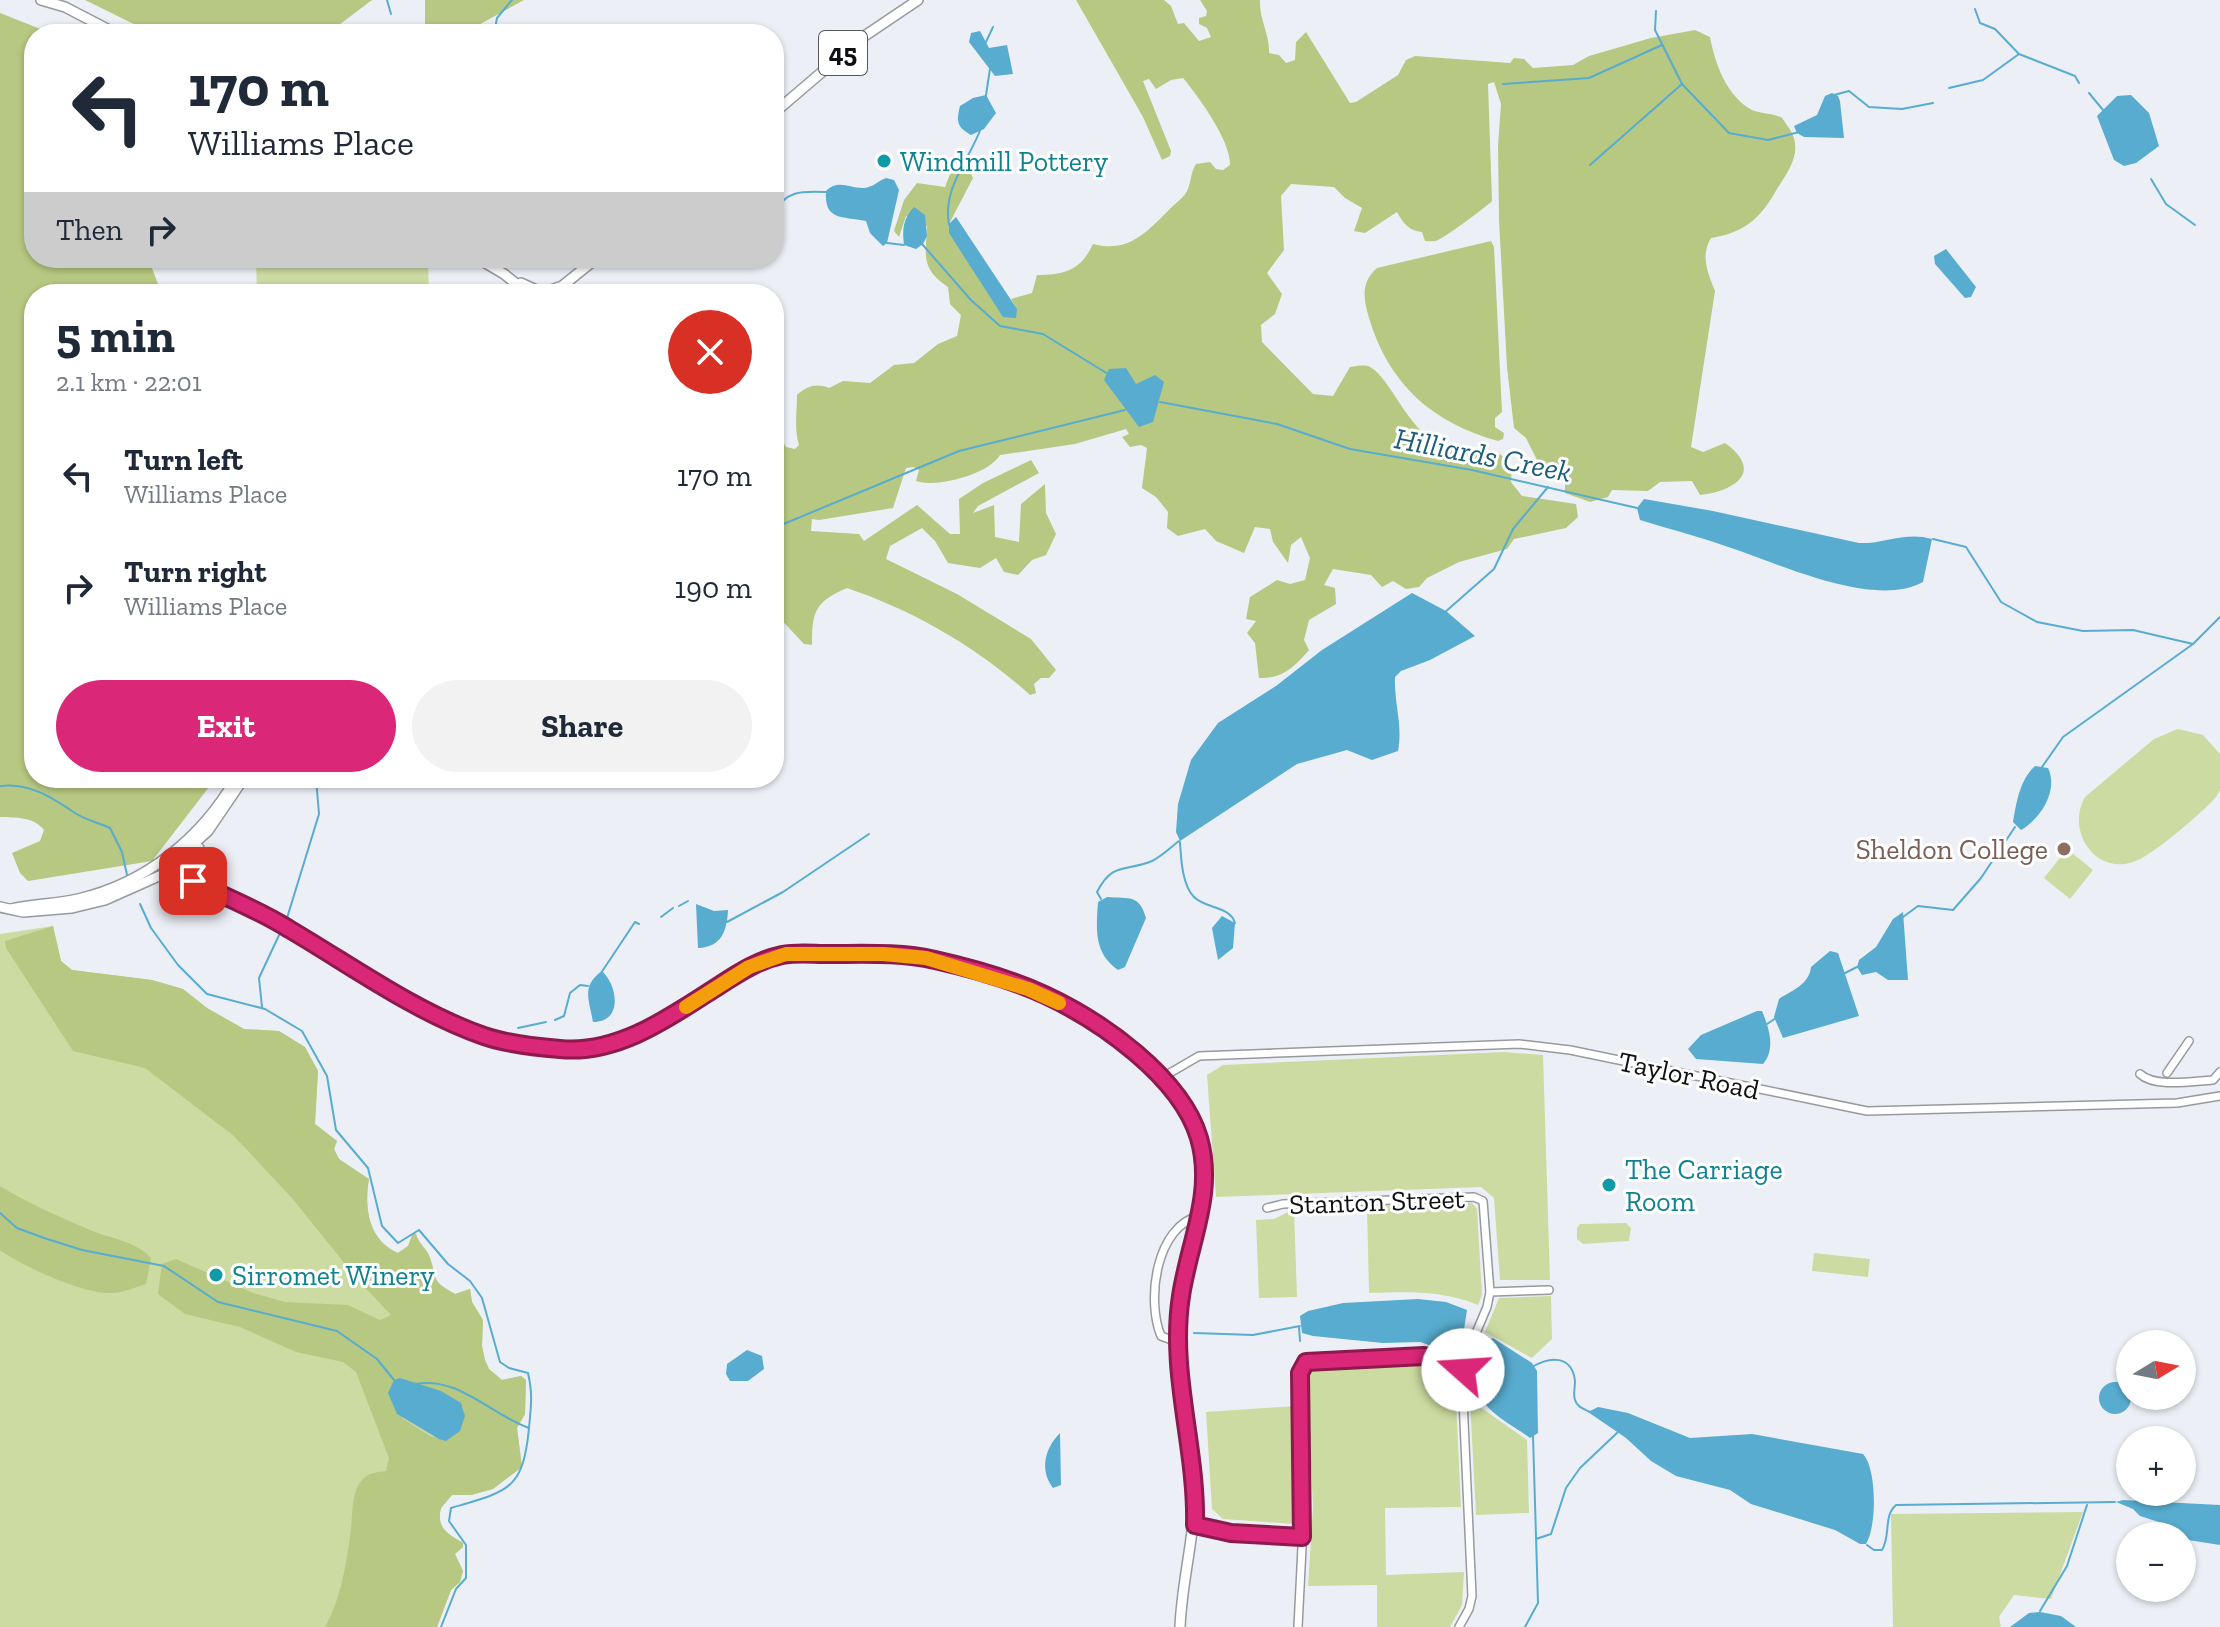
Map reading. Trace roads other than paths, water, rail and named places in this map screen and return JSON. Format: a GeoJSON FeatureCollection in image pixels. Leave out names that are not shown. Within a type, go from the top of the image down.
{"type":"FeatureCollection","features":[{"type":"Feature","properties":{"kind":"main road"},"geometry":{"type":"LineString","coordinates":[[41,0],[65,7],[98,24]]}},
{"type":"Feature","properties":{"kind":"main road","name":"45"},"geometry":{"type":"LineString","coordinates":[[784,104],[863,37],[918,0]]}},
{"type":"Feature","properties":{"kind":"main road"},"geometry":{"type":"LineString","coordinates":[[493,268],[525,284]]}},
{"type":"Feature","properties":{"kind":"main road"},"geometry":{"type":"LineString","coordinates":[[566,284],[585,268]]}},
{"type":"Feature","properties":{"kind":"main road"},"geometry":{"type":"LineString","coordinates":[[568,284],[591,268]]}},
{"type":"Feature","properties":{"kind":"main road"},"geometry":{"type":"LineString","coordinates":[[500,272],[510,284]]}},
{"type":"Feature","properties":{"kind":"main road"},"geometry":{"type":"LineString","coordinates":[[500,272],[516,284]]}},
{"type":"Feature","properties":{"kind":"main road"},"geometry":{"type":"LineString","coordinates":[[11,909],[64,902],[100,893],[139,876],[175,852],[213,812],[229,788]]}},
{"type":"Feature","properties":{"kind":"main road"},"geometry":{"type":"LineString","coordinates":[[195,882],[186,870],[189,860],[222,823],[239,788]]}},
{"type":"Feature","properties":{"kind":"main road"},"geometry":{"type":"LineString","coordinates":[[150,880],[208,831],[236,793]]}},
{"type":"Feature","properties":{"kind":"main road"},"geometry":{"type":"LineString","coordinates":[[27,906],[56,906],[99,897],[171,863],[175,852]]}},
{"type":"Feature","properties":{"kind":"main road"},"geometry":{"type":"LineString","coordinates":[[171,863],[195,882],[286,926],[448,1022],[488,1038],[562,1049],[599,1047],[626,1040],[767,959],[786,954],[883,954],[937,960],[1045,995],[1086,1019],[1163,1077],[1188,1111],[1198,1136],[1205,1174],[1200,1216],[1181,1294],[1177,1342],[1194,1471],[1195,1525],[1180,1627]]}},
{"type":"Feature","properties":{"kind":"main road"},"geometry":{"type":"LineString","coordinates":[[0,907],[39,912],[80,907],[124,893],[164,875],[195,882]]}},
{"type":"Feature","properties":{"kind":"street"},"geometry":{"type":"LineString","coordinates":[[2167,1073],[2189,1041]]}},
{"type":"Feature","properties":{"kind":"street","name":"Taylor Road"},"geometry":{"type":"LineString","coordinates":[[1163,1077],[1199,1056],[1519,1044],[1570,1050],[1867,1111],[2177,1103],[2220,1096]]}},
{"type":"Feature","properties":{"kind":"street"},"geometry":{"type":"LineString","coordinates":[[2140,1074],[2152,1081],[2181,1081],[2213,1080],[2220,1072]]}},
{"type":"Feature","properties":{"kind":"street","name":"Stanton Street"},"geometry":{"type":"LineString","coordinates":[[1267,1208],[1283,1204],[1479,1198],[1485,1207],[1490,1292],[1463,1370],[1472,1596],[1459,1627]]}},
{"type":"Feature","properties":{"kind":"street"},"geometry":{"type":"LineString","coordinates":[[1177,1342],[1161,1336],[1157,1326],[1153,1283],[1163,1255],[1179,1228],[1186,1220],[1200,1216]]}},
{"type":"Feature","properties":{"kind":"street"},"geometry":{"type":"LineString","coordinates":[[1490,1292],[1549,1290]]}},
{"type":"Feature","properties":{"kind":"street"},"geometry":{"type":"LineString","coordinates":[[1298,1627],[1302,1537],[1300,1373],[1306,1362],[1424,1356],[1463,1370]]}},
{"type":"Feature","properties":{"kind":"street"},"geometry":{"type":"LineString","coordinates":[[1195,1525],[1231,1533],[1302,1537]]}},
{"type":"Feature","properties":{"kind":"water"},"geometry":{"type":"Polygon","coordinates":[[[980,31],[989,48],[1007,45],[1013,74],[995,76],[969,42],[971,33],[980,31]]]}},
{"type":"Feature","properties":{"kind":"water"},"geometry":{"type":"Polygon","coordinates":[[[1832,93],[1840,101],[1844,138],[1804,137],[1797,133],[1794,126],[1817,115],[1825,96],[1832,93]]]}},
{"type":"Feature","properties":{"kind":"water"},"geometry":{"type":"Polygon","coordinates":[[[986,95],[996,113],[984,129],[971,135],[959,124],[960,106],[986,95]]]}},
{"type":"Feature","properties":{"kind":"water"},"geometry":{"type":"Polygon","coordinates":[[[2131,95],[2149,113],[2159,146],[2136,163],[2124,166],[2114,160],[2097,116],[2117,96],[2131,95]]]}},
{"type":"Feature","properties":{"kind":"water"},"geometry":{"type":"Polygon","coordinates":[[[886,178],[894,180],[899,190],[887,243],[883,246],[870,233],[866,221],[831,212],[826,191],[835,185],[866,188],[886,178]]]}},
{"type":"Feature","properties":{"kind":"water"},"geometry":{"type":"Polygon","coordinates":[[[914,207],[925,215],[927,236],[916,249],[904,245],[903,239],[905,220],[914,207]]]}},
{"type":"Feature","properties":{"kind":"water"},"geometry":{"type":"Polygon","coordinates":[[[956,217],[1017,309],[1016,318],[1003,317],[949,233],[949,224],[956,217]]]}},
{"type":"Feature","properties":{"kind":"water"},"geometry":{"type":"Polygon","coordinates":[[[1946,249],[1976,287],[1971,297],[1965,298],[1935,264],[1934,256],[1946,249]]]}},
{"type":"Feature","properties":{"kind":"water"},"geometry":{"type":"Polygon","coordinates":[[[1126,368],[1136,384],[1155,375],[1164,382],[1153,422],[1139,427],[1104,380],[1109,369],[1126,368]]]}},
{"type":"Feature","properties":{"kind":"water"},"geometry":{"type":"Polygon","coordinates":[[[1644,499],[1859,543],[1914,536],[1932,539],[1923,582],[1904,589],[1881,590],[1857,588],[1806,575],[1715,542],[1640,520],[1637,508],[1644,499]]]}},
{"type":"Feature","properties":{"kind":"water"},"geometry":{"type":"Polygon","coordinates":[[[1412,593],[1446,611],[1475,636],[1430,660],[1401,671],[1395,677],[1400,732],[1398,751],[1372,760],[1347,750],[1297,764],[1180,841],[1176,832],[1178,804],[1191,760],[1218,723],[1276,686],[1322,650],[1412,593]]]}},
{"type":"Feature","properties":{"kind":"water"},"geometry":{"type":"Polygon","coordinates":[[[2035,766],[2048,768],[2051,786],[2041,812],[2021,830],[2013,822],[2016,807],[2022,784],[2035,766]]]}},
{"type":"Feature","properties":{"kind":"water"},"geometry":{"type":"Polygon","coordinates":[[[1107,897],[1137,901],[1146,918],[1125,967],[1118,970],[1104,956],[1098,940],[1098,902],[1107,897]]]}},
{"type":"Feature","properties":{"kind":"water"},"geometry":{"type":"Polygon","coordinates":[[[696,904],[714,911],[728,910],[721,937],[706,947],[698,948],[696,904]]]}},
{"type":"Feature","properties":{"kind":"water"},"geometry":{"type":"Polygon","coordinates":[[[1903,912],[1908,980],[1888,980],[1876,972],[1862,975],[1857,967],[1859,960],[1876,947],[1893,919],[1903,912]]]}},
{"type":"Feature","properties":{"kind":"water"},"geometry":{"type":"Polygon","coordinates":[[[1222,916],[1235,923],[1233,948],[1218,960],[1212,928],[1222,916]]]}},
{"type":"Feature","properties":{"kind":"water"},"geometry":{"type":"Polygon","coordinates":[[[1830,951],[1838,953],[1859,1016],[1783,1038],[1774,1017],[1779,999],[1803,983],[1811,967],[1830,951]]]}},
{"type":"Feature","properties":{"kind":"water"},"geometry":{"type":"Polygon","coordinates":[[[602,971],[612,985],[615,1002],[609,1016],[593,1022],[589,988],[602,971]]]}},
{"type":"Feature","properties":{"kind":"water"},"geometry":{"type":"Polygon","coordinates":[[[1762,1011],[1770,1038],[1769,1052],[1763,1064],[1696,1059],[1688,1049],[1701,1035],[1762,1011]]]}},
{"type":"Feature","properties":{"kind":"water"},"geometry":{"type":"Polygon","coordinates":[[[1418,1299],[1446,1302],[1467,1310],[1462,1342],[1450,1352],[1420,1342],[1383,1343],[1302,1333],[1300,1316],[1308,1311],[1343,1303],[1418,1299]]]}},
{"type":"Feature","properties":{"kind":"water"},"geometry":{"type":"Polygon","coordinates":[[[1493,1338],[1532,1363],[1537,1371],[1538,1433],[1530,1438],[1486,1405],[1476,1386],[1477,1366],[1488,1340],[1493,1338]]]}},
{"type":"Feature","properties":{"kind":"water"},"geometry":{"type":"Polygon","coordinates":[[[747,1350],[762,1356],[764,1369],[748,1381],[730,1381],[726,1374],[727,1364],[747,1350]]]}},
{"type":"Feature","properties":{"kind":"water"},"geometry":{"type":"Polygon","coordinates":[[[400,1378],[441,1391],[461,1403],[465,1416],[460,1431],[446,1441],[397,1414],[388,1393],[394,1380],[400,1378]]]}},
{"type":"Feature","properties":{"kind":"water"},"geometry":{"type":"Polygon","coordinates":[[[2115,1382],[2116,1410],[2125,1410],[2115,1414],[2104,1409],[2099,1398],[2104,1387],[2115,1382]]]}},
{"type":"Feature","properties":{"kind":"water"},"geometry":{"type":"Polygon","coordinates":[[[1598,1407],[1628,1413],[1690,1438],[1752,1434],[1863,1454],[1868,1461],[1873,1484],[1870,1536],[1866,1544],[1860,1544],[1835,1530],[1751,1504],[1730,1490],[1676,1476],[1651,1461],[1626,1438],[1588,1412],[1598,1407]]]}},
{"type":"Feature","properties":{"kind":"water"},"geometry":{"type":"Polygon","coordinates":[[[1060,1433],[1061,1485],[1053,1488],[1046,1474],[1046,1459],[1060,1433]]]}},
{"type":"Feature","properties":{"kind":"water"},"geometry":{"type":"Polygon","coordinates":[[[2220,1505],[2220,1545],[2196,1541],[2196,1522],[2159,1522],[2140,1516],[2126,1506],[2220,1505]]]}},
{"type":"Feature","properties":{"kind":"water"},"geometry":{"type":"Polygon","coordinates":[[[2029,1613],[2061,1616],[2076,1627],[2010,1627],[2029,1613]]]}},
{"type":"Feature","properties":{"kind":"waterway"},"geometry":{"type":"LineString","coordinates":[[387,0],[391,14]]}},
{"type":"Feature","properties":{"kind":"waterway"},"geometry":{"type":"LineString","coordinates":[[496,24],[497,18],[512,0]]}},
{"type":"Feature","properties":{"kind":"waterway","name":"Hilliards Creek"},"geometry":{"type":"LineString","coordinates":[[1975,9],[1980,23],[1995,29],[2019,54],[2075,76],[2079,83]]}},
{"type":"Feature","properties":{"kind":"waterway"},"geometry":{"type":"LineString","coordinates":[[1656,11],[1655,30],[1682,84],[1729,133],[1768,140],[1799,132]]}},
{"type":"Feature","properties":{"kind":"waterway"},"geometry":{"type":"LineString","coordinates":[[985,44],[993,27]]}},
{"type":"Feature","properties":{"kind":"waterway"},"geometry":{"type":"LineString","coordinates":[[1503,84],[1589,78],[1662,45]]}},
{"type":"Feature","properties":{"kind":"waterway","name":"Hilliards Creek"},"geometry":{"type":"LineString","coordinates":[[1949,88],[1983,80],[2019,54]]}},
{"type":"Feature","properties":{"kind":"waterway"},"geometry":{"type":"LineString","coordinates":[[986,95],[990,69]]}},
{"type":"Feature","properties":{"kind":"waterway"},"geometry":{"type":"LineString","coordinates":[[1590,165],[1682,84]]}},
{"type":"Feature","properties":{"kind":"waterway","name":"Hilliards Creek"},"geometry":{"type":"LineString","coordinates":[[1834,95],[1849,91],[1869,107],[1902,109],[1933,103]]}},
{"type":"Feature","properties":{"kind":"waterway","name":"Hilliards Creek"},"geometry":{"type":"LineString","coordinates":[[2089,93],[2103,110]]}},
{"type":"Feature","properties":{"kind":"waterway"},"geometry":{"type":"LineString","coordinates":[[949,225],[949,199],[981,128]]}},
{"type":"Feature","properties":{"kind":"waterway","name":"Hilliards Creek"},"geometry":{"type":"LineString","coordinates":[[2151,179],[2166,204],[2195,225]]}},
{"type":"Feature","properties":{"kind":"waterway","name":"Hilliards Creek"},"geometry":{"type":"LineString","coordinates":[[784,199],[802,192],[826,192]]}},
{"type":"Feature","properties":{"kind":"waterway","name":"Hilliards Creek"},"geometry":{"type":"LineString","coordinates":[[887,243],[904,245]]}},
{"type":"Feature","properties":{"kind":"waterway","name":"Hilliards Creek"},"geometry":{"type":"LineString","coordinates":[[922,244],[971,300],[1000,326],[1043,334],[1108,374]]}},
{"type":"Feature","properties":{"kind":"waterway","name":"Hilliards Creek"},"geometry":{"type":"LineString","coordinates":[[1160,402],[1277,424],[1350,449],[1472,470],[1637,508]]}},
{"type":"Feature","properties":{"kind":"waterway"},"geometry":{"type":"LineString","coordinates":[[784,524],[959,451],[1125,410]]}},
{"type":"Feature","properties":{"kind":"waterway"},"geometry":{"type":"LineString","coordinates":[[1444,613],[1494,569],[1513,529],[1548,487]]}},
{"type":"Feature","properties":{"kind":"waterway","name":"Hilliards Creek"},"geometry":{"type":"LineString","coordinates":[[1933,539],[1966,547],[2001,602],[2037,622],[2083,631],[2133,630],[2193,644]]}},
{"type":"Feature","properties":{"kind":"waterway"},"geometry":{"type":"LineString","coordinates":[[2042,767],[2063,737],[2193,644],[2220,617]]}},
{"type":"Feature","properties":{"kind":"waterway"},"geometry":{"type":"LineString","coordinates":[[0,786],[24,787]]}},
{"type":"Feature","properties":{"kind":"waterway"},"geometry":{"type":"LineString","coordinates":[[27,788],[110,828],[122,852],[127,875]]}},
{"type":"Feature","properties":{"kind":"waterway"},"geometry":{"type":"LineString","coordinates":[[287,918],[319,814],[317,788]]}},
{"type":"Feature","properties":{"kind":"waterway"},"geometry":{"type":"LineString","coordinates":[[1903,917],[1918,906],[1953,910],[1981,878],[2015,827]]}},
{"type":"Feature","properties":{"kind":"waterway"},"geometry":{"type":"LineString","coordinates":[[727,922],[783,892],[869,834]]}},
{"type":"Feature","properties":{"kind":"waterway"},"geometry":{"type":"LineString","coordinates":[[1101,899],[1097,892],[1115,871],[1152,861],[1179,841]]}},
{"type":"Feature","properties":{"kind":"waterway"},"geometry":{"type":"LineString","coordinates":[[1180,842],[1183,871],[1190,892],[1199,901],[1228,913],[1235,923]]}},
{"type":"Feature","properties":{"kind":"waterway"},"geometry":{"type":"LineString","coordinates":[[679,906],[688,901]]}},
{"type":"Feature","properties":{"kind":"waterway"},"geometry":{"type":"LineString","coordinates":[[140,904],[151,928],[178,965],[207,994],[265,1009],[302,1031],[327,1076],[336,1130],[368,1168],[382,1226],[398,1243],[419,1230],[448,1264],[470,1281],[482,1298],[500,1362],[528,1373],[531,1394],[529,1428],[517,1476],[500,1492],[451,1508],[449,1521],[466,1545],[466,1578],[456,1589],[441,1627]]}},
{"type":"Feature","properties":{"kind":"waterway"},"geometry":{"type":"LineString","coordinates":[[661,917],[673,908]]}},
{"type":"Feature","properties":{"kind":"waterway"},"geometry":{"type":"LineString","coordinates":[[601,973],[635,922],[639,924]]}},
{"type":"Feature","properties":{"kind":"waterway"},"geometry":{"type":"LineString","coordinates":[[262,1007],[259,978],[280,933]]}},
{"type":"Feature","properties":{"kind":"waterway"},"geometry":{"type":"LineString","coordinates":[[1845,973],[1857,967]]}},
{"type":"Feature","properties":{"kind":"waterway"},"geometry":{"type":"LineString","coordinates":[[555,1020],[564,1016],[570,993],[580,985],[588,986]]}},
{"type":"Feature","properties":{"kind":"waterway"},"geometry":{"type":"LineString","coordinates":[[1767,1024],[1776,1018]]}},
{"type":"Feature","properties":{"kind":"waterway"},"geometry":{"type":"LineString","coordinates":[[518,1028],[546,1022]]}},
{"type":"Feature","properties":{"kind":"waterway"},"geometry":{"type":"LineString","coordinates":[[0,1213],[17,1228],[44,1238],[82,1250],[164,1266],[218,1302],[337,1331],[377,1359],[394,1380]]}},
{"type":"Feature","properties":{"kind":"waterway"},"geometry":{"type":"LineString","coordinates":[[1194,1333],[1253,1335],[1300,1326]]}},
{"type":"Feature","properties":{"kind":"waterway"},"geometry":{"type":"LineString","coordinates":[[1299,1327],[1300,1341]]}},
{"type":"Feature","properties":{"kind":"waterway"},"geometry":{"type":"LineString","coordinates":[[1532,1367],[1546,1361],[1565,1362],[1573,1372],[1576,1402],[1590,1412]]}},
{"type":"Feature","properties":{"kind":"waterway"},"geometry":{"type":"LineString","coordinates":[[415,1384],[431,1383],[460,1391],[529,1428]]}},
{"type":"Feature","properties":{"kind":"waterway"},"geometry":{"type":"LineString","coordinates":[[1536,1539],[1551,1534],[1566,1488],[1580,1468],[1618,1432]]}},
{"type":"Feature","properties":{"kind":"waterway"},"geometry":{"type":"LineString","coordinates":[[1525,1627],[1538,1603],[1533,1436]]}},
{"type":"Feature","properties":{"kind":"waterway"},"geometry":{"type":"LineString","coordinates":[[1867,1545],[1874,1550],[1882,1550],[1890,1515],[1896,1505],[2115,1502]]}},
{"type":"Feature","properties":{"kind":"waterway"},"geometry":{"type":"LineString","coordinates":[[2040,1611],[2067,1566],[2087,1505]]}},
{"type":"Feature","properties":{"kind":"place","name":"Windmill Pottery"},"geometry":{"type":"Point","coordinates":[884,161]}},
{"type":"Feature","properties":{"kind":"place","name":"Sheldon College"},"geometry":{"type":"Point","coordinates":[2064,849]}},
{"type":"Feature","properties":{"kind":"place","name":"The Carriage Room"},"geometry":{"type":"Point","coordinates":[1609,1185]}},
{"type":"Feature","properties":{"kind":"place","name":"Sirromet Winery"},"geometry":{"type":"Point","coordinates":[216,1275]}}]}
